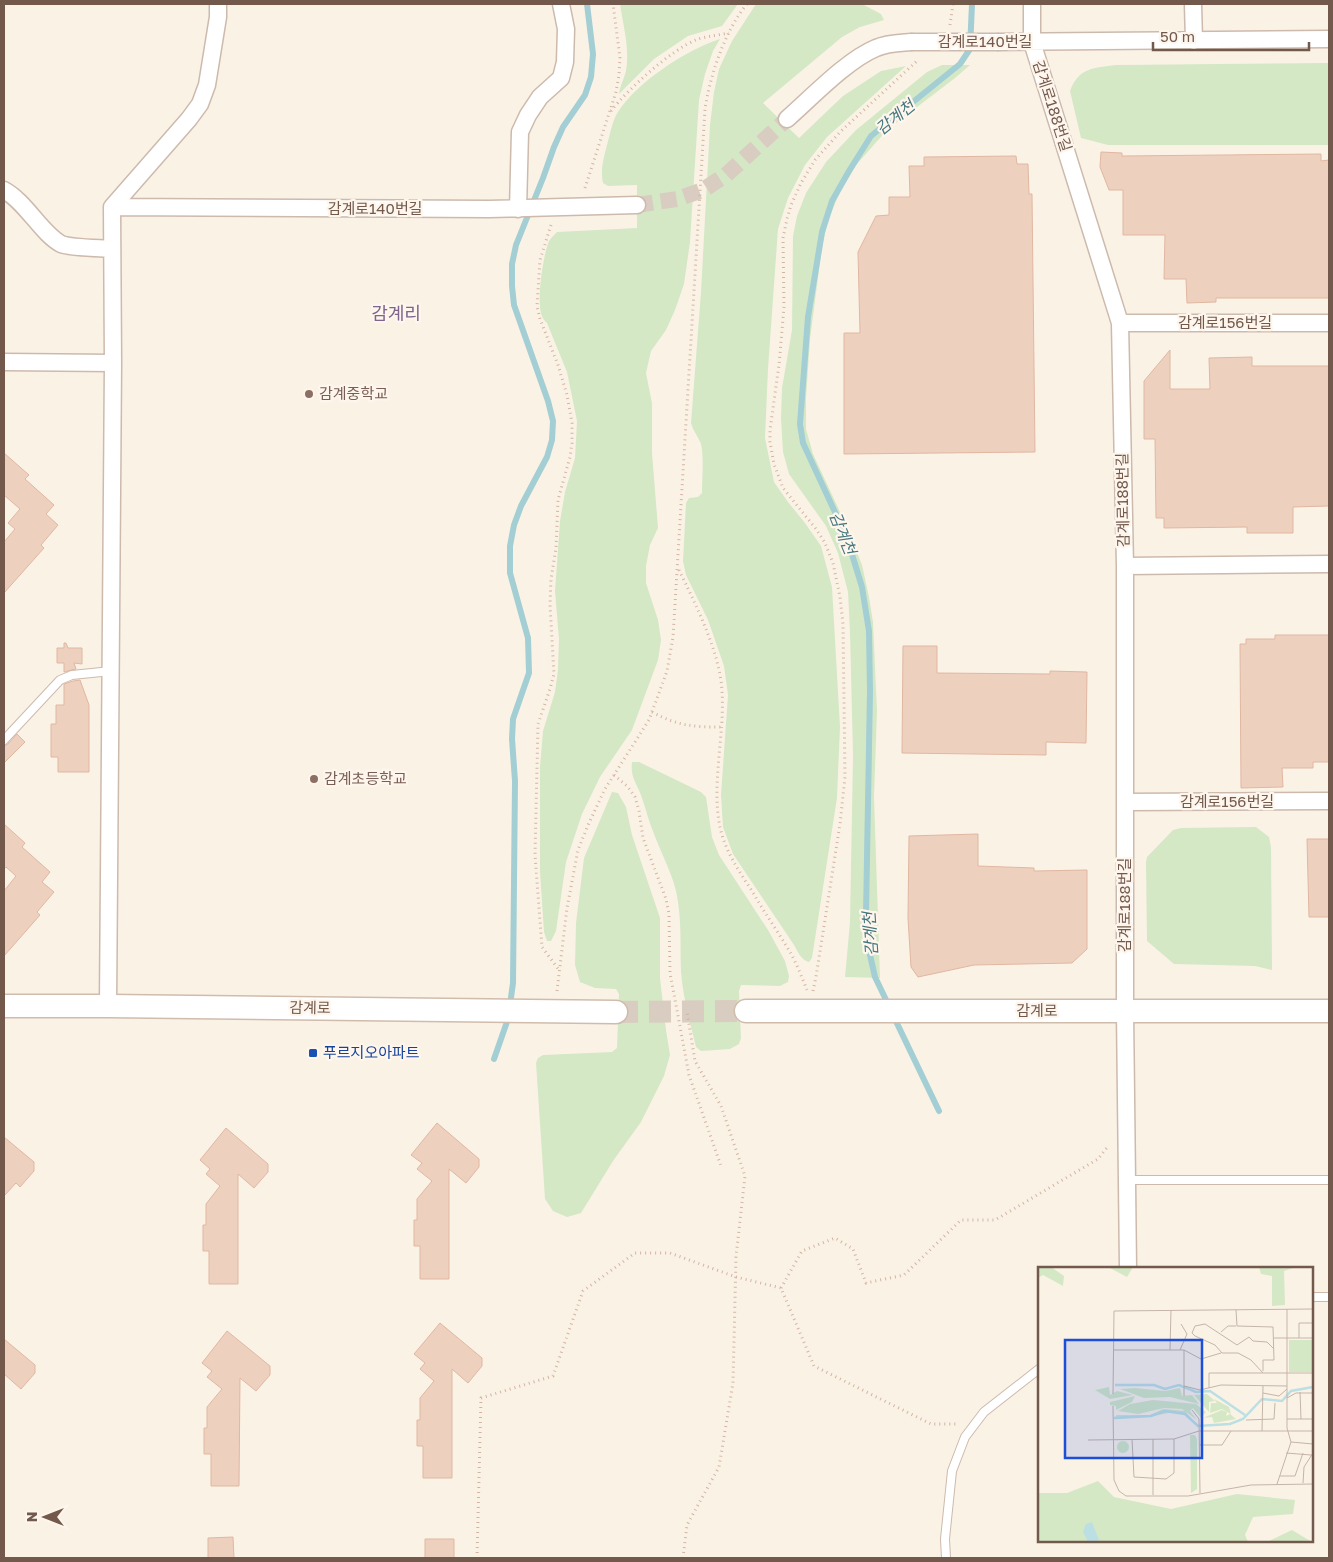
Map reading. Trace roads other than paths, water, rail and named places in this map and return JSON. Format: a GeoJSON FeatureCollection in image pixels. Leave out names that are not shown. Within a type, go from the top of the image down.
{"type":"FeatureCollection","features":[{"type":"Feature","properties":{"kind":"main road","name":"감계로"},"geometry":{"type":"LineString","coordinates":[[4,1006],[616,1012]]}},
{"type":"Feature","properties":{"kind":"main road","name":"감계로"},"geometry":{"type":"LineString","coordinates":[[746,1010],[1329,1011]]}},
{"type":"Feature","properties":{"kind":"street"},"geometry":{"type":"LineString","coordinates":[[108,1006],[113,363],[112,207],[200,104],[207,85],[218,17],[218,4]]}},
{"type":"Feature","properties":{"kind":"street"},"geometry":{"type":"LineString","coordinates":[[518,208],[520,132],[540,97],[560,78],[565,62],[566,30],[561,4]]}},
{"type":"Feature","properties":{"kind":"street","name":"감계로188번길"},"geometry":{"type":"LineString","coordinates":[[1032,4],[1032,42],[1120,323],[1124,566],[1125,1010],[1128,1267]]}},
{"type":"Feature","properties":{"kind":"street"},"geometry":{"type":"LineString","coordinates":[[1193,4],[1194,41]]}},
{"type":"Feature","properties":{"kind":"street","name":"감계로140번길"},"geometry":{"type":"LineString","coordinates":[[787,119],[858,58],[877,48],[895,43],[942,41],[1329,39]]}},
{"type":"Feature","properties":{"kind":"street"},"geometry":{"type":"LineString","coordinates":[[4,190],[34,216],[52,238],[63,245],[112,250]]}},
{"type":"Feature","properties":{"kind":"street","name":"감계로140번길"},"geometry":{"type":"LineString","coordinates":[[112,207],[489,209],[637,205]]}},
{"type":"Feature","properties":{"kind":"street","name":"감계로156번길"},"geometry":{"type":"LineString","coordinates":[[1120,323],[1329,323]]}},
{"type":"Feature","properties":{"kind":"street"},"geometry":{"type":"LineString","coordinates":[[4,362],[113,363]]}},
{"type":"Feature","properties":{"kind":"street"},"geometry":{"type":"LineString","coordinates":[[1124,566],[1329,564]]}},
{"type":"Feature","properties":{"kind":"street","name":"감계로156번길"},"geometry":{"type":"LineString","coordinates":[[1124,802],[1329,802]]}},
{"type":"Feature","properties":{"kind":"lane"},"geometry":{"type":"LineString","coordinates":[[4,740],[60,680],[72,675],[111,671]]}},
{"type":"Feature","properties":{"kind":"lane"},"geometry":{"type":"LineString","coordinates":[[1128,1180],[1329,1180]]}},
{"type":"Feature","properties":{"kind":"lane"},"geometry":{"type":"LineString","coordinates":[[1313,1297],[1329,1297]]}},
{"type":"Feature","properties":{"kind":"lane"},"geometry":{"type":"LineString","coordinates":[[946,1558],[945,1539],[952,1471],[965,1437],[984,1412],[1038,1370]]}},
{"type":"Feature","properties":{"kind":"waterway"},"geometry":{"type":"LineString","coordinates":[[494,1059],[508,1019],[513,983],[515,781],[512,739],[513,719],[529,673],[528,638],[510,573],[510,546],[514,525],[521,506],[547,457],[552,440],[553,421],[548,401],[514,305],[512,264],[516,245],[554,147],[563,127],[585,95],[591,77],[593,54],[587,4]]}},
{"type":"Feature","properties":{"kind":"waterway","name":"감계천"},"geometry":{"type":"LineString","coordinates":[[889,1006],[875,977],[868,946],[866,914],[870,691],[869,631],[862,587],[847,538],[803,443],[800,424],[808,317],[822,232],[832,201],[871,136],[960,64],[970,49],[972,4]]}},
{"type":"Feature","properties":{"kind":"waterway","name":"감계천"},"geometry":{"type":"LineString","coordinates":[[893,1015],[939,1111]]}},
{"type":"Feature","properties":{"kind":"tunnel"},"geometry":{"type":"LineString","coordinates":[[637,205],[677,199],[703,190],[726,175],[787,119]]}},
{"type":"Feature","properties":{"kind":"tunnel"},"geometry":{"type":"LineString","coordinates":[[616,1012],[746,1011]]}},
{"type":"Feature","properties":{"kind":"place","name":"감계중학교"},"geometry":{"type":"Point","coordinates":[309,394]}},
{"type":"Feature","properties":{"kind":"place","name":"감계초등학교"},"geometry":{"type":"Point","coordinates":[314,779]}},
{"type":"Feature","properties":{"kind":"place","name":"푸르지오아파트"},"geometry":{"type":"Point","coordinates":[313,1053]}},
{"type":"Feature","properties":{"kind":"district","name":"감계리"},"geometry":{"type":"Point","coordinates":[396,314]}}]}
